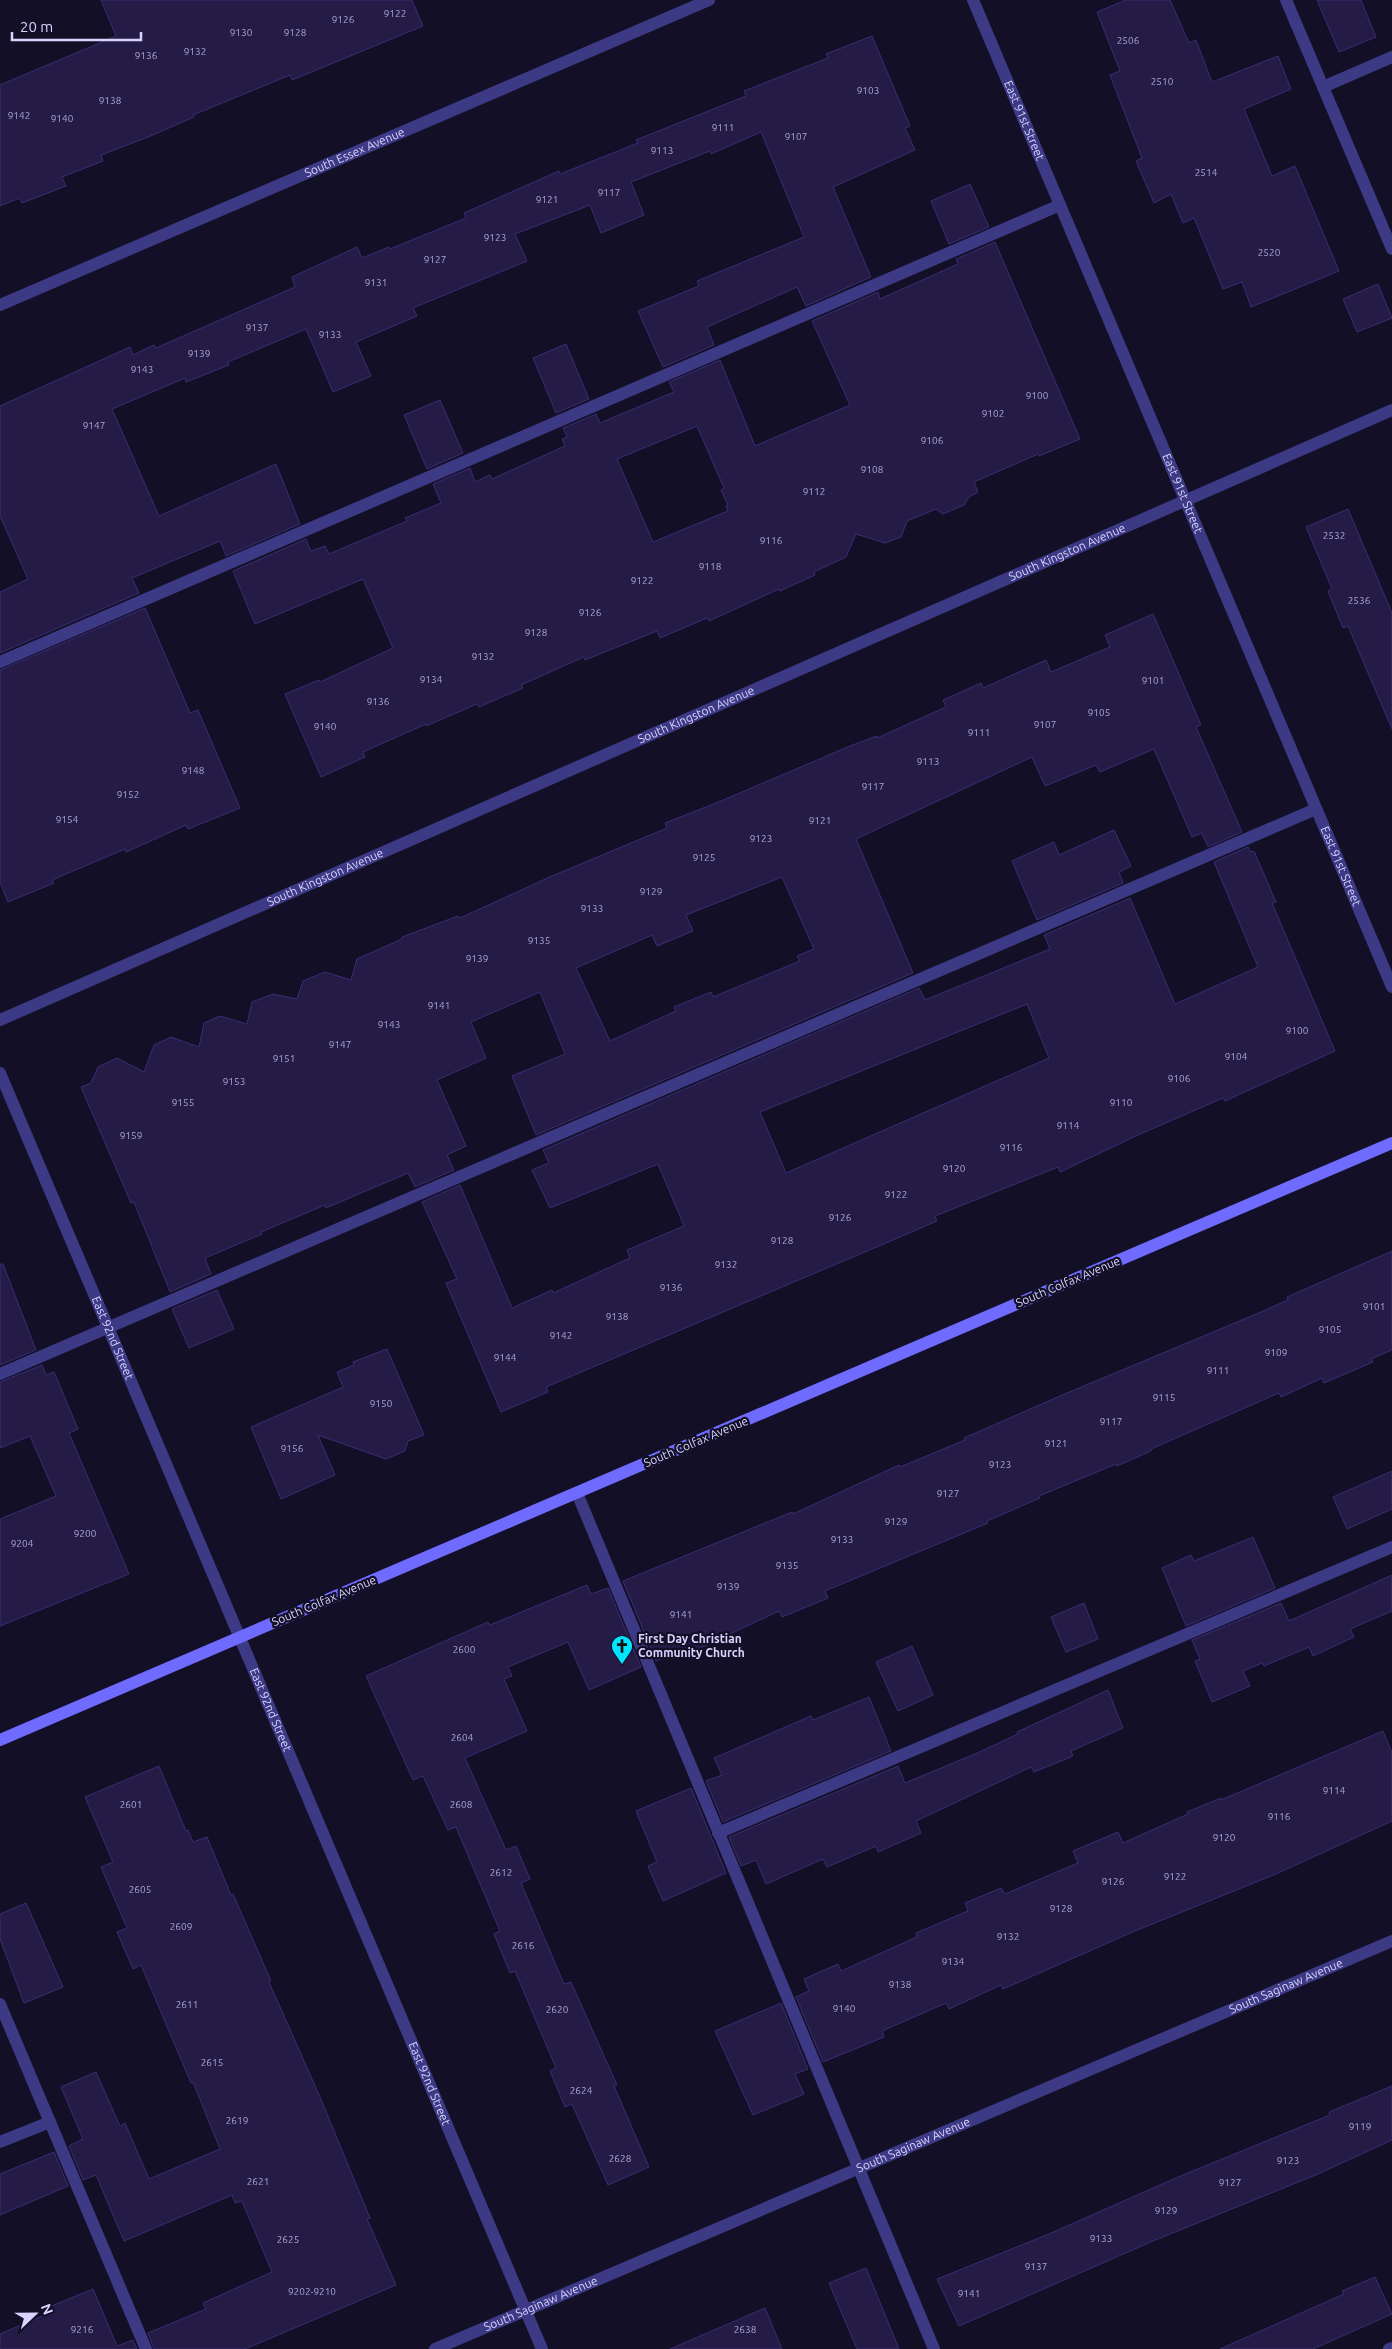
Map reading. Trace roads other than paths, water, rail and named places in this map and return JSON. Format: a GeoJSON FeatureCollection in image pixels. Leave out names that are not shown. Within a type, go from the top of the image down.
{"type":"FeatureCollection","features":[{"type":"Feature","properties":{"kind":"main road","name":"South Colfax Avenue"},"geometry":{"type":"LineString","coordinates":[[0,1740],[1392,1143]]}},
{"type":"Feature","properties":{"kind":"street","name":"South Essex Avenue"},"geometry":{"type":"LineString","coordinates":[[0,305],[709,0]]}},
{"type":"Feature","properties":{"kind":"street","name":"East 91st Street"},"geometry":{"type":"LineString","coordinates":[[973,0],[1392,987]]}},
{"type":"Feature","properties":{"kind":"street"},"geometry":{"type":"LineString","coordinates":[[1286,0],[1392,249]]}},
{"type":"Feature","properties":{"kind":"street"},"geometry":{"type":"LineString","coordinates":[[1323,87],[1392,57]]}},
{"type":"Feature","properties":{"kind":"street"},"geometry":{"type":"LineString","coordinates":[[0,662],[1060,205]]}},
{"type":"Feature","properties":{"kind":"street","name":"South Kingston Avenue"},"geometry":{"type":"LineString","coordinates":[[0,1020],[1392,410]]}},
{"type":"Feature","properties":{"kind":"street"},"geometry":{"type":"LineString","coordinates":[[0,1374],[1316,809]]}},
{"type":"Feature","properties":{"kind":"street","name":"East 92nd Street"},"geometry":{"type":"LineString","coordinates":[[0,1073],[542,2349]]}},
{"type":"Feature","properties":{"kind":"street"},"geometry":{"type":"LineString","coordinates":[[577,1493],[934,2349]]}},
{"type":"Feature","properties":{"kind":"street"},"geometry":{"type":"LineString","coordinates":[[718,1833],[1392,1547]]}},
{"type":"Feature","properties":{"kind":"street","name":"South Saginaw Avenue"},"geometry":{"type":"LineString","coordinates":[[435,2349],[1392,1941]]}},
{"type":"Feature","properties":{"kind":"street"},"geometry":{"type":"LineString","coordinates":[[0,2004],[146,2349]]}},
{"type":"Feature","properties":{"kind":"street"},"geometry":{"type":"LineString","coordinates":[[0,2142],[50,2122]]}},
{"type":"Feature","properties":{"kind":"place","name":"First Day Christian Community Church"},"geometry":{"type":"Point","coordinates":[622,1665]}}]}
